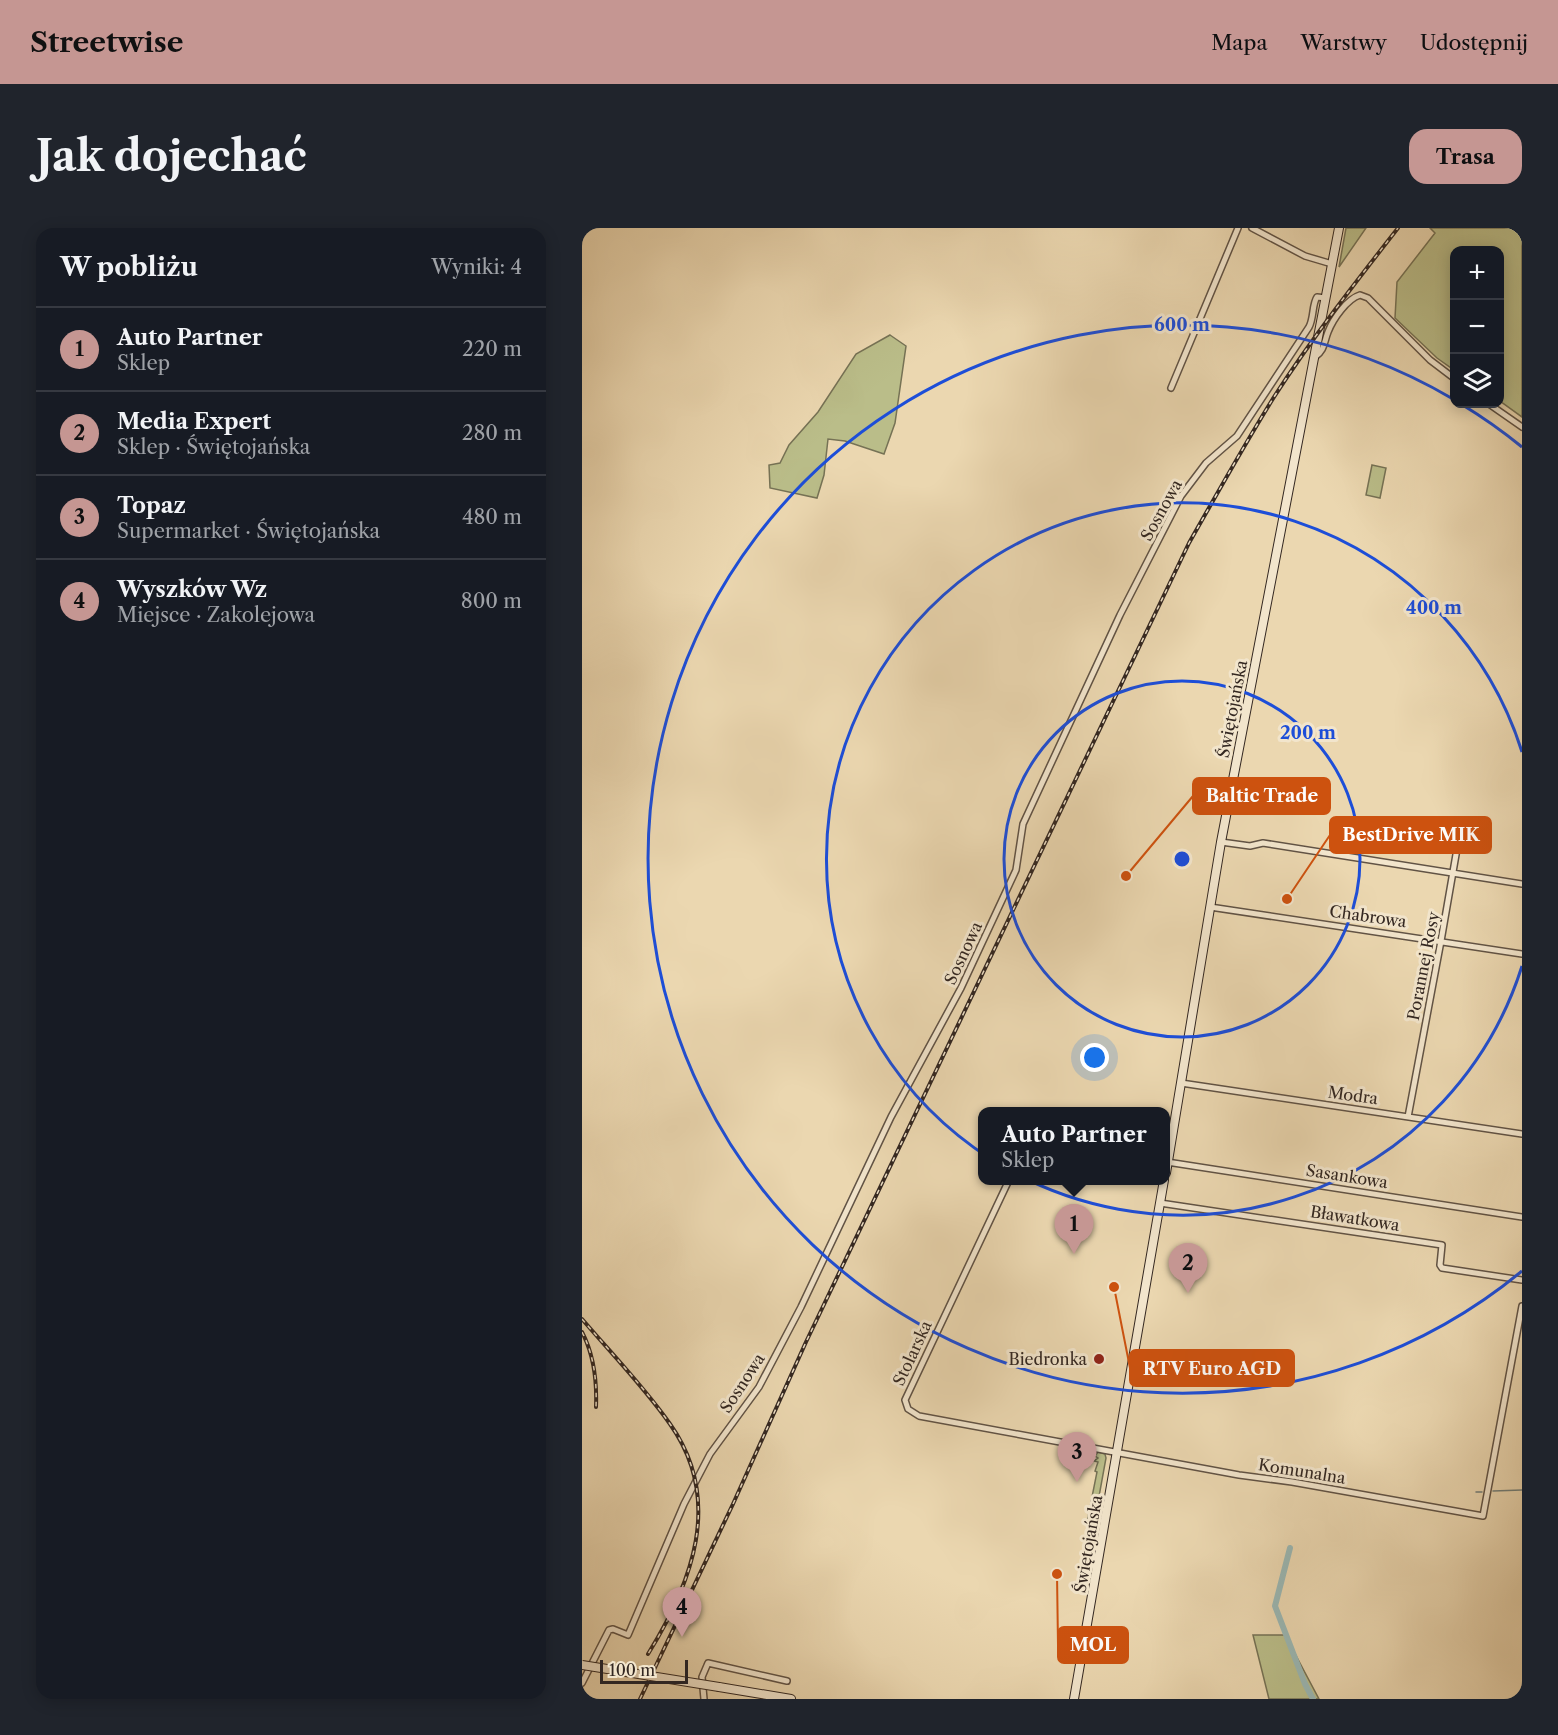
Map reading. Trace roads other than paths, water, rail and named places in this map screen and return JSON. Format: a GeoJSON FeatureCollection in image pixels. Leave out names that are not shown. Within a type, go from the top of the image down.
{"type":"FeatureCollection","features":[{"type":"Feature","properties":{"kind":"street"},"geometry":{"type":"LineString","coordinates":[[1171,388],[1238,228]]}},
{"type":"Feature","properties":{"kind":"street"},"geometry":{"type":"LineString","coordinates":[[1252,228],[1305,256],[1332,264]]}},
{"type":"Feature","properties":{"kind":"street","name":"Świętojańska"},"geometry":{"type":"LineString","coordinates":[[1170,1145],[1221,842],[1340,228]]}},
{"type":"Feature","properties":{"kind":"street","name":"Świętojańska"},"geometry":{"type":"LineString","coordinates":[[1315,357],[1323,350],[1328,332],[1348,302],[1360,296],[1368,298],[1430,360],[1450,375]]}},
{"type":"Feature","properties":{"kind":"street","name":"Sosnowa"},"geometry":{"type":"LineString","coordinates":[[582,1683],[609,1630],[613,1629],[628,1635],[684,1504],[710,1454],[759,1387],[801,1307],[891,1117],[961,988],[1016,870],[1023,824],[1120,615],[1181,496],[1206,463],[1237,436],[1309,327],[1317,297],[1326,298]]}},
{"type":"Feature","properties":{"kind":"street"},"geometry":{"type":"LineString","coordinates":[[1495,408],[1522,427]]}},
{"type":"Feature","properties":{"kind":"street","name":"Porannej Rosy"},"geometry":{"type":"LineString","coordinates":[[1408,1117],[1462,820]]}},
{"type":"Feature","properties":{"kind":"street"},"geometry":{"type":"LineString","coordinates":[[1221,842],[1250,846],[1263,843],[1522,884]]}},
{"type":"Feature","properties":{"kind":"street","name":"Chabrowa"},"geometry":{"type":"LineString","coordinates":[[1210,907],[1522,954]]}},
{"type":"Feature","properties":{"kind":"street","name":"Modra"},"geometry":{"type":"LineString","coordinates":[[1181,1083],[1522,1134]]}},
{"type":"Feature","properties":{"kind":"street","name":"Sasankowa"},"geometry":{"type":"LineString","coordinates":[[1170,1162],[1522,1217]]}},
{"type":"Feature","properties":{"kind":"street","name":"Stolarska"},"geometry":{"type":"LineString","coordinates":[[1007,1185],[905,1400],[908,1409],[919,1416],[1118,1453]]}},
{"type":"Feature","properties":{"kind":"street","name":"Świętojańska"},"geometry":{"type":"LineString","coordinates":[[1074,1699],[1163,1185]]}},
{"type":"Feature","properties":{"kind":"street","name":"Bławatkowa"},"geometry":{"type":"LineString","coordinates":[[1160,1203],[1442,1245],[1440,1265],[1442,1268],[1522,1280]]}},
{"type":"Feature","properties":{"kind":"street","name":"Komunalna"},"geometry":{"type":"LineString","coordinates":[[1118,1453],[1483,1516],[1522,1306]]}},
{"type":"Feature","properties":{"kind":"street"},"geometry":{"type":"LineString","coordinates":[[704,1699],[702,1677],[708,1663],[787,1681]]}},
{"type":"Feature","properties":{"kind":"street"},"geometry":{"type":"LineString","coordinates":[[582,1665],[791,1699]]}},
{"type":"Feature","properties":{"kind":"waterway"},"geometry":{"type":"LineString","coordinates":[[1493,1491],[1522,1490]]}},
{"type":"Feature","properties":{"kind":"waterway"},"geometry":{"type":"LineString","coordinates":[[1476,1492],[1482,1492]]}},
{"type":"Feature","properties":{"kind":"waterway"},"geometry":{"type":"LineString","coordinates":[[1290,1548],[1275,1606],[1313,1699]]}},
{"type":"Feature","properties":{"kind":"railway"},"geometry":{"type":"LineString","coordinates":[[640,1699],[733,1504],[806,1342],[1189,543],[1288,375],[1398,228]]}},
{"type":"Feature","properties":{"kind":"railway"},"geometry":{"type":"LineString","coordinates":[[582,1319],[638,1383],[670,1424],[686,1453],[696,1482],[698,1511],[696,1541],[689,1570],[678,1599],[648,1654]]}},
{"type":"Feature","properties":{"kind":"railway"},"geometry":{"type":"LineString","coordinates":[[582,1332],[594,1368],[596,1407]]}},
{"type":"Feature","properties":{"kind":"place","name":"Baltic Trade"},"geometry":{"type":"Point","coordinates":[1126,876]}},
{"type":"Feature","properties":{"kind":"place","name":"BestDrive MIK"},"geometry":{"type":"Point","coordinates":[1287,899]}},
{"type":"Feature","properties":{"kind":"place","name":"Auto Partner"},"geometry":{"type":"Point","coordinates":[1074,1254]}},
{"type":"Feature","properties":{"kind":"place","name":"RTV Euro AGD"},"geometry":{"type":"Point","coordinates":[1114,1287]}},
{"type":"Feature","properties":{"kind":"place","name":"Media Expert"},"geometry":{"type":"Point","coordinates":[1188,1293]}},
{"type":"Feature","properties":{"kind":"place","name":"Biedronka"},"geometry":{"type":"Point","coordinates":[1099,1359]}},
{"type":"Feature","properties":{"kind":"place","name":"Topaz"},"geometry":{"type":"Point","coordinates":[1077,1482]}},
{"type":"Feature","properties":{"kind":"place","name":"MOL"},"geometry":{"type":"Point","coordinates":[1057,1574]}},
{"type":"Feature","properties":{"kind":"place","name":"Wyszków Wz"},"geometry":{"type":"Point","coordinates":[682,1637]}}]}
